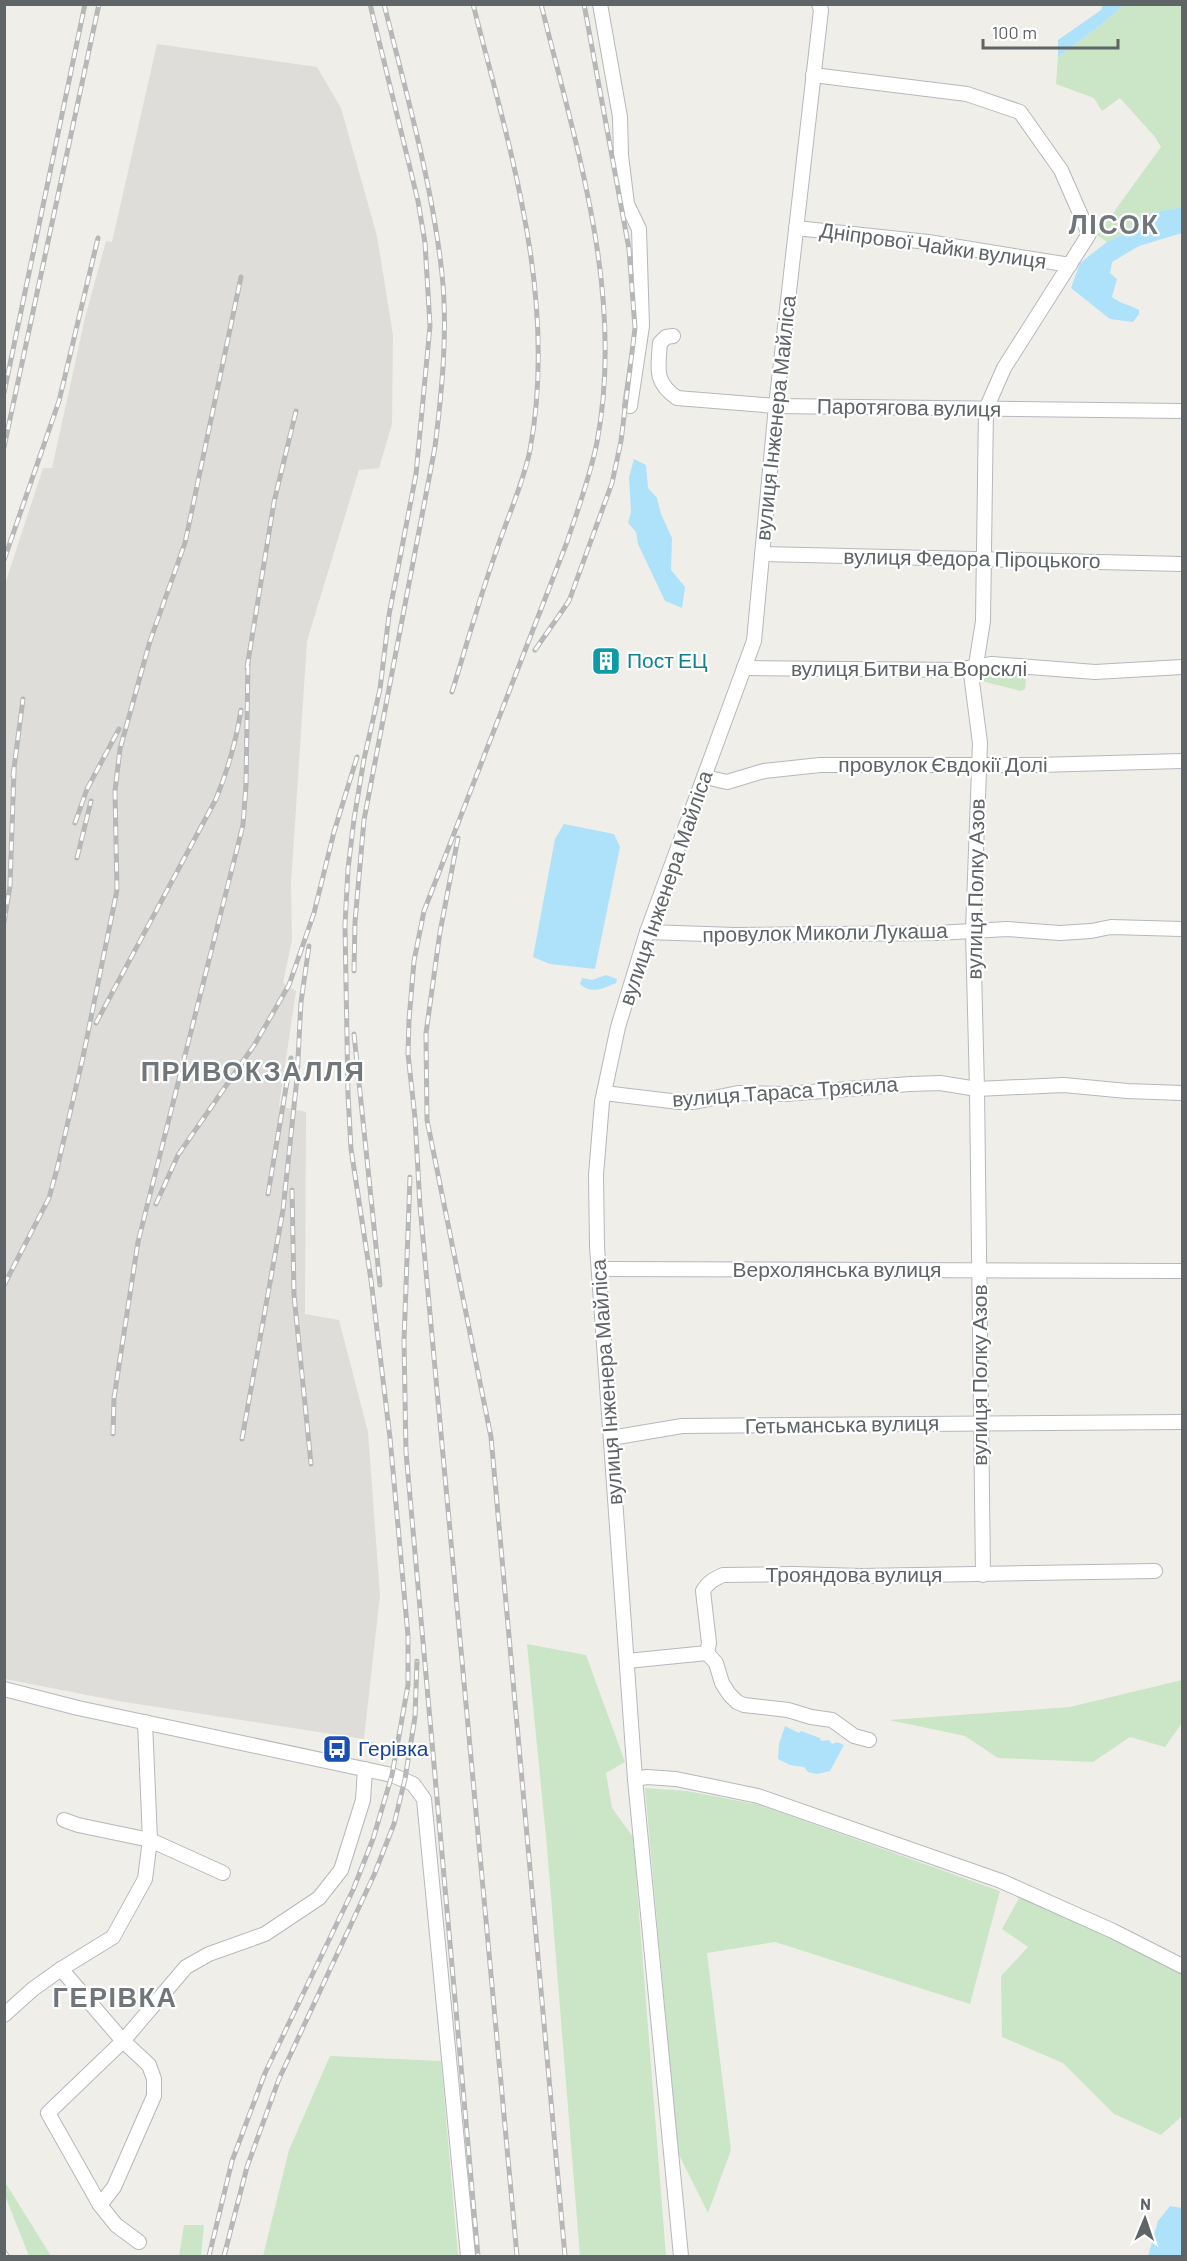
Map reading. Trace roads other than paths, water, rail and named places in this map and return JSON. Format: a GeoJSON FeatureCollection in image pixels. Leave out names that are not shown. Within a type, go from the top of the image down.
{"type":"FeatureCollection","features":[{"type":"Feature","properties":{"kind":"street"},"geometry":{"type":"LineString","coordinates":[[600,4],[620,117],[621,155],[627,204],[639,229],[642,326],[630,406]]}},
{"type":"Feature","properties":{"kind":"street","name":"вулиця Інженера Майліса"},"geometry":{"type":"LineString","coordinates":[[681,2256],[635,1779],[599,1269],[596,1174],[604,1093],[618,1027],[646,932],[754,641],[776,406],[821,10],[819,4]]}},
{"type":"Feature","properties":{"kind":"street","name":"вулиця Полку Азов"},"geometry":{"type":"LineString","coordinates":[[813,75],[967,94],[1020,112],[1061,170],[1089,234],[1004,368],[986,409],[983,621],[976,665],[971,674],[980,742],[973,931],[983,1575]]}},
{"type":"Feature","properties":{"kind":"street","name":"Дніпрової Чайки вулиця"},"geometry":{"type":"LineString","coordinates":[[796,228],[928,242],[1070,265]]}},
{"type":"Feature","properties":{"kind":"street","name":"Паротягова вулиця"},"geometry":{"type":"LineString","coordinates":[[673,336],[666,337],[660,343],[660,380],[664,389],[677,398],[776,406],[1182,411]]}},
{"type":"Feature","properties":{"kind":"street","name":"вулиця Федора Піроцького"},"geometry":{"type":"LineString","coordinates":[[762,554],[1182,564]]}},
{"type":"Feature","properties":{"kind":"street","name":"вулиця Битви на Ворсклі"},"geometry":{"type":"LineString","coordinates":[[744,669],[957,670],[992,664],[1095,672],[1182,667]]}},
{"type":"Feature","properties":{"kind":"street","name":"провулок Євдокії Долі"},"geometry":{"type":"LineString","coordinates":[[705,777],[727,782],[764,771],[820,765],[1182,761]]}},
{"type":"Feature","properties":{"kind":"street","name":"провулок Миколи Лукаша"},"geometry":{"type":"LineString","coordinates":[[646,932],[735,935],[1007,929],[1077,933],[1111,927],[1182,929]]}},
{"type":"Feature","properties":{"kind":"street","name":"вулиця Тараса Трясила"},"geometry":{"type":"LineString","coordinates":[[604,1093],[694,1102],[738,1093],[785,1094],[940,1083],[977,1089],[1064,1085],[1182,1093]]}},
{"type":"Feature","properties":{"kind":"street","name":"Верхолянська вулиця"},"geometry":{"type":"LineString","coordinates":[[599,1269],[1182,1271]]}},
{"type":"Feature","properties":{"kind":"street","name":"Гетьманська вулиця"},"geometry":{"type":"LineString","coordinates":[[611,1438],[682,1426],[1182,1422]]}},
{"type":"Feature","properties":{"kind":"street","name":"Трояндова вулиця"},"geometry":{"type":"LineString","coordinates":[[707,1653],[709,1643],[703,1591],[706,1584],[723,1575],[983,1575],[1155,1571]]}},
{"type":"Feature","properties":{"kind":"street"},"geometry":{"type":"LineString","coordinates":[[627,1661],[707,1653],[716,1663],[722,1683],[737,1702],[832,1720],[854,1736],[869,1740]]}},
{"type":"Feature","properties":{"kind":"street"},"geometry":{"type":"LineString","coordinates":[[4,1689],[392,1775],[414,1784],[424,1799],[468,2256]]}},
{"type":"Feature","properties":{"kind":"street"},"geometry":{"type":"LineString","coordinates":[[4,2015],[33,1989],[113,1937],[145,1879],[150,1840],[145,1722]]}},
{"type":"Feature","properties":{"kind":"street"},"geometry":{"type":"LineString","coordinates":[[139,2242],[116,2225],[100,2205],[48,2113],[123,2041],[186,1967],[209,1954],[265,1934],[319,1898],[341,1870],[363,1800],[364,1769]]}},
{"type":"Feature","properties":{"kind":"street"},"geometry":{"type":"LineString","coordinates":[[635,1779],[647,1777],[676,1779],[758,1796],[1001,1881],[1113,1931],[1182,1966]]}},
{"type":"Feature","properties":{"kind":"street"},"geometry":{"type":"LineString","coordinates":[[64,1820],[150,1840],[223,1872]]}},
{"type":"Feature","properties":{"kind":"street"},"geometry":{"type":"LineString","coordinates":[[61,1969],[123,2041],[149,2065],[154,2079],[154,2096],[114,2187],[100,2205]]}},
{"type":"Feature","properties":{"kind":"water"},"geometry":{"type":"Polygon","coordinates":[[[1103,5],[1124,5],[1058,57],[1058,40],[1101,10],[1103,5]]]}},
{"type":"Feature","properties":{"kind":"water"},"geometry":{"type":"Polygon","coordinates":[[[1182,207],[1182,233],[1139,246],[1112,262],[1110,273],[1117,279],[1112,297],[1139,310],[1133,322],[1110,319],[1071,288],[1080,263],[1107,242],[1121,235],[1145,214],[1182,207]]]}},
{"type":"Feature","properties":{"kind":"water"},"geometry":{"type":"Polygon","coordinates":[[[634,459],[646,465],[648,488],[657,498],[661,514],[672,538],[671,570],[685,587],[682,608],[665,601],[638,544],[636,532],[628,523],[631,512],[629,477],[634,459]]]}},
{"type":"Feature","properties":{"kind":"water"},"geometry":{"type":"Polygon","coordinates":[[[564,824],[614,834],[620,847],[595,969],[550,964],[533,957],[555,839],[564,824]]]}},
{"type":"Feature","properties":{"kind":"water"},"geometry":{"type":"Polygon","coordinates":[[[606,975],[617,979],[616,983],[593,990],[580,984],[582,978],[592,980],[606,975]]]}},
{"type":"Feature","properties":{"kind":"water"},"geometry":{"type":"Polygon","coordinates":[[[785,1726],[799,1733],[801,1731],[820,1738],[821,1741],[829,1740],[832,1744],[837,1742],[844,1745],[830,1771],[817,1774],[808,1772],[804,1767],[790,1765],[778,1759],[779,1744],[785,1726]]]}},
{"type":"Feature","properties":{"kind":"water"},"geometry":{"type":"Polygon","coordinates":[[[1170,2206],[1182,2208],[1182,2256],[1148,2256],[1158,2221],[1170,2206]]]}},
{"type":"Feature","properties":{"kind":"railway"},"geometry":{"type":"LineString","coordinates":[[4,393],[85,4]]}},
{"type":"Feature","properties":{"kind":"railway"},"geometry":{"type":"LineString","coordinates":[[4,447],[99,4]]}},
{"type":"Feature","properties":{"kind":"railway"},"geometry":{"type":"LineString","coordinates":[[209,2256],[232,2161],[265,2073],[353,1890],[373,1839],[392,1775],[408,1685],[408,1636],[390,1438],[371,1280],[351,1149],[345,925],[354,819],[364,759],[380,689],[389,615],[416,474],[430,326],[425,243],[418,201],[370,4]]}},
{"type":"Feature","properties":{"kind":"railway"},"geometry":{"type":"LineString","coordinates":[[354,971],[355,922],[364,820],[435,447],[444,339],[444,295],[432,206],[418,138],[384,4]]}},
{"type":"Feature","properties":{"kind":"railway"},"geometry":{"type":"LineString","coordinates":[[452,692],[485,584],[527,463],[537,393],[538,337],[534,281],[526,225],[515,170],[473,4]]}},
{"type":"Feature","properties":{"kind":"railway"},"geometry":{"type":"LineString","coordinates":[[517,2256],[408,1054],[414,961],[424,911],[584,493],[597,442],[604,387],[605,331],[601,276],[593,221],[541,4]]}},
{"type":"Feature","properties":{"kind":"railway"},"geometry":{"type":"LineString","coordinates":[[535,650],[569,601],[612,483],[621,441],[635,328],[629,249],[584,4]]}},
{"type":"Feature","properties":{"kind":"railway"},"geometry":{"type":"LineString","coordinates":[[4,560],[59,401],[98,238]]}},
{"type":"Feature","properties":{"kind":"railway"},"geometry":{"type":"LineString","coordinates":[[4,1285],[49,1198],[57,1169],[83,1057],[117,890],[115,791],[120,749],[150,641],[185,543],[241,277]]}},
{"type":"Feature","properties":{"kind":"railway"},"geometry":{"type":"LineString","coordinates":[[247,668],[274,502],[296,411]]}},
{"type":"Feature","properties":{"kind":"railway"},"geometry":{"type":"LineString","coordinates":[[113,1434],[114,1398],[138,1242],[243,825],[248,661]]}},
{"type":"Feature","properties":{"kind":"railway"},"geometry":{"type":"LineString","coordinates":[[13,776],[23,699]]}},
{"type":"Feature","properties":{"kind":"railway"},"geometry":{"type":"LineString","coordinates":[[96,1023],[216,799],[231,755],[241,710]]}},
{"type":"Feature","properties":{"kind":"railway"},"geometry":{"type":"LineString","coordinates":[[75,823],[87,789],[119,729]]}},
{"type":"Feature","properties":{"kind":"railway"},"geometry":{"type":"LineString","coordinates":[[156,1204],[178,1155],[255,1044],[289,985],[314,913],[334,832],[357,757]]}},
{"type":"Feature","properties":{"kind":"railway"},"geometry":{"type":"LineString","coordinates":[[4,922],[10,886],[14,770]]}},
{"type":"Feature","properties":{"kind":"railway"},"geometry":{"type":"LineString","coordinates":[[77,858],[91,801]]}},
{"type":"Feature","properties":{"kind":"railway"},"geometry":{"type":"LineString","coordinates":[[458,838],[440,932],[426,1033],[427,1120],[491,1437],[565,2256]]}},
{"type":"Feature","properties":{"kind":"railway"},"geometry":{"type":"LineString","coordinates":[[242,1439],[283,1210],[297,1078],[301,1002],[309,946]]}},
{"type":"Feature","properties":{"kind":"railway"},"geometry":{"type":"LineString","coordinates":[[354,1034],[380,1285]]}},
{"type":"Feature","properties":{"kind":"railway"},"geometry":{"type":"LineString","coordinates":[[268,1194],[291,1058]]}},
{"type":"Feature","properties":{"kind":"railway"},"geometry":{"type":"LineString","coordinates":[[410,1177],[404,1341],[406,1452],[478,2256]]}},
{"type":"Feature","properties":{"kind":"railway"},"geometry":{"type":"LineString","coordinates":[[292,1190],[294,1295],[311,1464]]}},
{"type":"Feature","properties":{"kind":"railway"},"geometry":{"type":"LineString","coordinates":[[224,2256],[247,2167],[279,2079],[374,1875],[394,1824],[405,1779],[415,1717],[417,1661]]}},
{"type":"Feature","properties":{"kind":"railway"},"geometry":{"type":"LineString","coordinates":[[4,2251],[7,2256]]}},
{"type":"Feature","properties":{"kind":"place","name":"Пост ЕЦ"},"geometry":{"type":"Point","coordinates":[606,661]}},
{"type":"Feature","properties":{"kind":"place","name":"Герівка"},"geometry":{"type":"Point","coordinates":[337,1749]}},
{"type":"Feature","properties":{"kind":"district","name":"ЛІСОК"},"geometry":{"type":"Point","coordinates":[1114,225]}},
{"type":"Feature","properties":{"kind":"district","name":"ПРИВОКЗАЛЛЯ"},"geometry":{"type":"Point","coordinates":[253,1072]}},
{"type":"Feature","properties":{"kind":"district","name":"ГЕРІВКА"},"geometry":{"type":"Point","coordinates":[115,1998]}}]}
